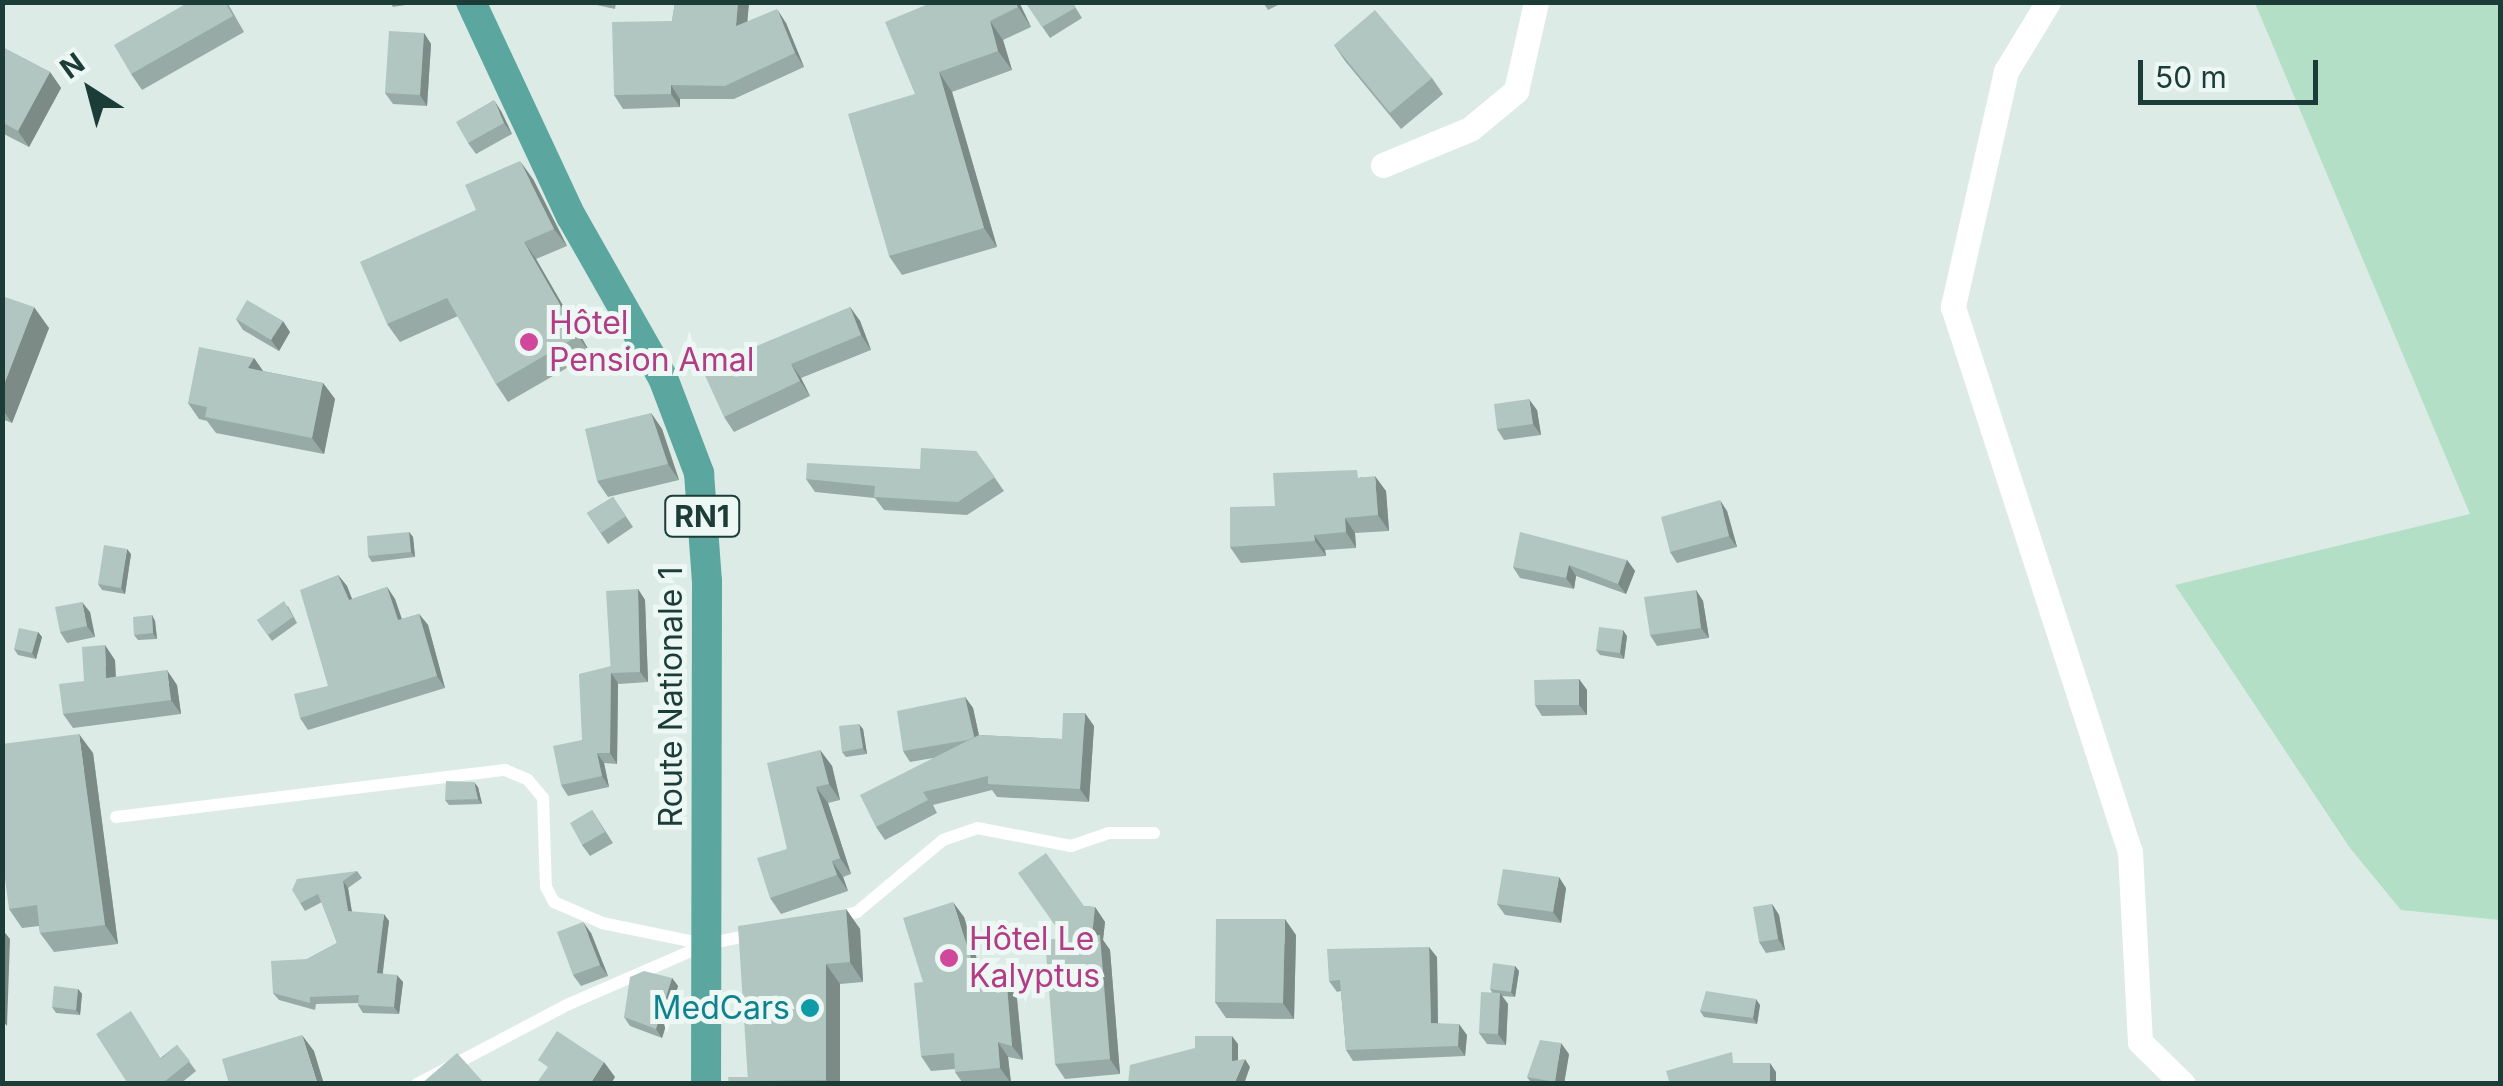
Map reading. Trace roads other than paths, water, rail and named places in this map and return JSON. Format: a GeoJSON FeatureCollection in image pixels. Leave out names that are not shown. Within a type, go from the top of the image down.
{"type":"FeatureCollection","features":[{"type":"Feature","properties":{"kind":"main road","name":"Route Nationale 1"},"geometry":{"type":"LineString","coordinates":[[471,2],[572,216],[663,378],[699,474],[707,581],[706,1084]]}},
{"type":"Feature","properties":{"kind":"street"},"geometry":{"type":"LineString","coordinates":[[1383,165],[1470,129],[1516,91],[1536,2]]}},
{"type":"Feature","properties":{"kind":"street"},"geometry":{"type":"LineString","coordinates":[[2048,2],[2006,71],[1953,306],[2130,852],[2140,1042],[2182,1084]]}},
{"type":"Feature","properties":{"kind":"lane"},"geometry":{"type":"LineString","coordinates":[[116,816],[505,770],[528,780],[543,798],[546,887],[554,902],[602,923],[706,944]]}},
{"type":"Feature","properties":{"kind":"lane"},"geometry":{"type":"LineString","coordinates":[[820,920],[857,912],[944,840],[978,828],[1071,846],[1108,833],[1154,833]]}},
{"type":"Feature","properties":{"kind":"lane"},"geometry":{"type":"LineString","coordinates":[[416,1084],[568,1004],[706,944],[763,932]]}},
{"type":"Feature","properties":{"kind":"place","name":"Hôtel Pension Amal"},"geometry":{"type":"Point","coordinates":[529,342]}},
{"type":"Feature","properties":{"kind":"place","name":"Hôtel Le Kalyptus"},"geometry":{"type":"Point","coordinates":[949,958]}},
{"type":"Feature","properties":{"kind":"place","name":"MedCars"},"geometry":{"type":"Point","coordinates":[810,1008]}}]}
